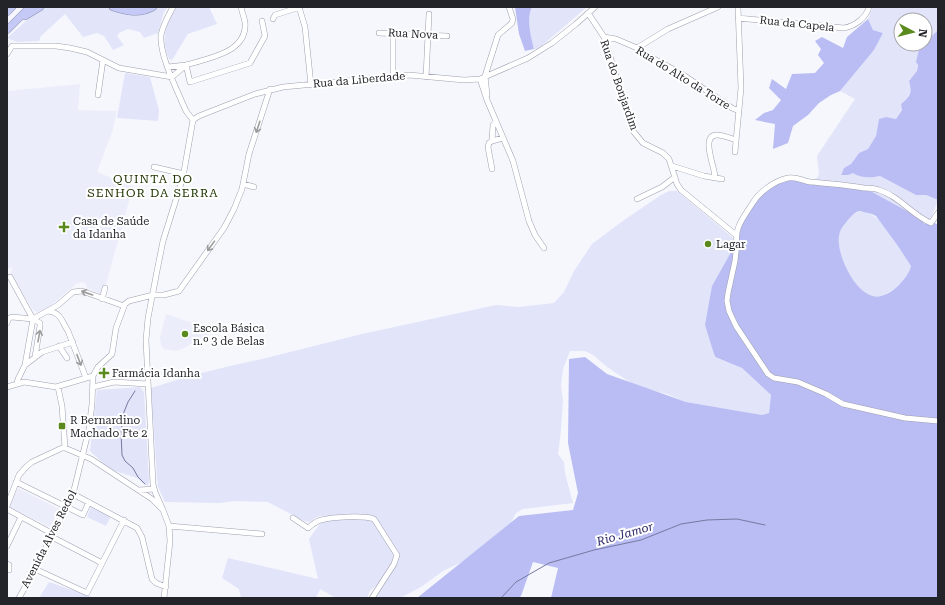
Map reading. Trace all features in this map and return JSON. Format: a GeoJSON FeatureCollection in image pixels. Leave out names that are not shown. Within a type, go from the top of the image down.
{"type":"FeatureCollection","features":[{"type":"Feature","properties":{"kind":"highway"},"geometry":{"type":"LineString","coordinates":[[7,12],[12,7]]}},
{"type":"Feature","properties":{"kind":"highway"},"geometry":{"type":"LineString","coordinates":[[7,30],[30,7]]}},
{"type":"Feature","properties":{"kind":"highway"},"geometry":{"type":"LineString","coordinates":[[13,23],[40,7]]}},
{"type":"Feature","properties":{"kind":"highway"},"geometry":{"type":"LineString","coordinates":[[113,7],[125,11],[135,12],[144,11],[153,7]]}},
{"type":"Feature","properties":{"kind":"highway"},"geometry":{"type":"LineString","coordinates":[[133,7],[138,7]]}},
{"type":"Feature","properties":{"kind":"street"},"geometry":{"type":"LineString","coordinates":[[164,598],[170,552],[169,526],[155,490],[146,340],[164,241],[184,174],[193,120],[186,111],[161,46],[161,36],[164,24],[173,7]]}},
{"type":"Feature","properties":{"kind":"street"},"geometry":{"type":"LineString","coordinates":[[168,67],[186,65],[227,52],[234,48],[243,36],[245,22],[241,7]]}},
{"type":"Feature","properties":{"kind":"street"},"geometry":{"type":"LineString","coordinates":[[273,19],[275,15],[300,7],[305,27],[311,84]]}},
{"type":"Feature","properties":{"kind":"street"},"geometry":{"type":"LineString","coordinates":[[509,7],[513,20],[512,23],[498,35],[482,78],[487,89],[488,102],[516,171],[529,221],[535,235],[544,248]]}},
{"type":"Feature","properties":{"kind":"street","name":"Rua da Liberdade"},"geometry":{"type":"LineString","coordinates":[[193,120],[206,113],[255,94],[270,89],[283,87],[409,75],[464,80],[482,78],[528,58],[552,43],[595,7]]}},
{"type":"Feature","properties":{"kind":"street"},"geometry":{"type":"LineString","coordinates":[[637,48],[668,29],[718,7]]}},
{"type":"Feature","properties":{"kind":"street"},"geometry":{"type":"LineString","coordinates":[[734,152],[741,88],[738,7]]}},
{"type":"Feature","properties":{"kind":"street","name":"Rua da Capela"},"geometry":{"type":"LineString","coordinates":[[738,18],[844,28],[850,27],[865,16],[869,7]]}},
{"type":"Feature","properties":{"kind":"street","name":"Rua do Bonjardim"},"geometry":{"type":"LineString","coordinates":[[588,13],[604,37],[633,131],[643,143],[663,153],[668,159],[681,190],[736,235]]}},
{"type":"Feature","properties":{"kind":"street"},"geometry":{"type":"LineString","coordinates":[[426,77],[430,14]]}},
{"type":"Feature","properties":{"kind":"street"},"geometry":{"type":"LineString","coordinates":[[186,65],[190,82],[250,63],[265,36],[262,21]]}},
{"type":"Feature","properties":{"kind":"street","name":"Rua Nova"},"geometry":{"type":"LineString","coordinates":[[379,33],[447,36]]}},
{"type":"Feature","properties":{"kind":"street"},"geometry":{"type":"LineString","coordinates":[[393,34],[393,76]]}},
{"type":"Feature","properties":{"kind":"street","name":"Rua do Alto da Torre"},"geometry":{"type":"LineString","coordinates":[[604,37],[616,39],[637,48],[639,51],[682,74],[732,108],[739,111]]}},
{"type":"Feature","properties":{"kind":"street"},"geometry":{"type":"LineString","coordinates":[[7,43],[12,46],[56,46],[87,52],[119,68],[172,77]]}},
{"type":"Feature","properties":{"kind":"street"},"geometry":{"type":"LineString","coordinates":[[7,54],[12,46]]}},
{"type":"Feature","properties":{"kind":"street"},"geometry":{"type":"LineString","coordinates":[[98,95],[103,60]]}},
{"type":"Feature","properties":{"kind":"street"},"geometry":{"type":"LineString","coordinates":[[172,77],[186,65]]}},
{"type":"Feature","properties":{"kind":"street"},"geometry":{"type":"LineString","coordinates":[[7,387],[17,383],[29,382],[58,387],[93,376],[98,367],[112,354],[116,328],[124,306],[129,301],[179,291],[224,228],[234,209],[243,184],[249,154],[270,89]]}},
{"type":"Feature","properties":{"kind":"street"},"geometry":{"type":"LineString","coordinates":[[492,141],[493,125],[496,122]]}},
{"type":"Feature","properties":{"kind":"street"},"geometry":{"type":"LineString","coordinates":[[714,178],[715,172],[708,144],[709,139],[713,135],[718,135],[736,140]]}},
{"type":"Feature","properties":{"kind":"street"},"geometry":{"type":"LineString","coordinates":[[492,169],[488,143],[503,138]]}},
{"type":"Feature","properties":{"kind":"street"},"geometry":{"type":"LineString","coordinates":[[672,166],[704,176],[722,179]]}},
{"type":"Feature","properties":{"kind":"street"},"geometry":{"type":"LineString","coordinates":[[154,167],[184,174]]}},
{"type":"Feature","properties":{"kind":"street"},"geometry":{"type":"LineString","coordinates":[[637,199],[662,188],[675,178]]}},
{"type":"Feature","properties":{"kind":"street"},"geometry":{"type":"LineString","coordinates":[[938,213],[931,223],[923,220],[917,214],[879,190],[842,184],[811,182],[799,178],[788,178],[770,186],[758,196],[740,222],[736,235],[737,243],[735,261],[727,300],[729,311],[736,326],[768,374],[774,378],[798,382],[826,394],[843,404],[905,418],[938,421]]}},
{"type":"Feature","properties":{"kind":"street"},"geometry":{"type":"LineString","coordinates":[[243,184],[254,186]]}},
{"type":"Feature","properties":{"kind":"street"},"geometry":{"type":"LineString","coordinates":[[179,192],[196,196]]}},
{"type":"Feature","properties":{"kind":"street"},"geometry":{"type":"LineString","coordinates":[[10,277],[33,319],[25,365],[17,383]]}},
{"type":"Feature","properties":{"kind":"street"},"geometry":{"type":"LineString","coordinates":[[102,299],[105,288]]}},
{"type":"Feature","properties":{"kind":"street"},"geometry":{"type":"LineString","coordinates":[[33,319],[58,305],[72,292],[82,291],[124,306]]}},
{"type":"Feature","properties":{"kind":"street"},"geometry":{"type":"LineString","coordinates":[[48,311],[59,315],[73,342],[86,378]]}},
{"type":"Feature","properties":{"kind":"street"},"geometry":{"type":"LineString","coordinates":[[7,323],[9,318],[12,316],[33,319],[40,323],[35,357]]}},
{"type":"Feature","properties":{"kind":"street"},"geometry":{"type":"LineString","coordinates":[[25,365],[35,357],[50,349],[73,342]]}},
{"type":"Feature","properties":{"kind":"street"},"geometry":{"type":"LineString","coordinates":[[59,346],[67,358]]}},
{"type":"Feature","properties":{"kind":"street","name":"Avenida Alves Redol"},"geometry":{"type":"LineString","coordinates":[[19,598],[73,494],[89,429],[93,376]]}},
{"type":"Feature","properties":{"kind":"street"},"geometry":{"type":"LineString","coordinates":[[93,387],[114,382],[148,384]]}},
{"type":"Feature","properties":{"kind":"street"},"geometry":{"type":"LineString","coordinates":[[58,387],[62,406],[66,448]]}},
{"type":"Feature","properties":{"kind":"street"},"geometry":{"type":"LineString","coordinates":[[7,506],[19,475],[32,462],[59,449],[66,448],[91,459],[145,494],[163,510]]}},
{"type":"Feature","properties":{"kind":"street"},"geometry":{"type":"LineString","coordinates":[[16,482],[84,515],[89,502]]}},
{"type":"Feature","properties":{"kind":"street"},"geometry":{"type":"LineString","coordinates":[[138,490],[155,490]]}},
{"type":"Feature","properties":{"kind":"street"},"geometry":{"type":"LineString","coordinates":[[145,494],[150,494],[155,490]]}},
{"type":"Feature","properties":{"kind":"street"},"geometry":{"type":"LineString","coordinates":[[73,494],[137,528],[142,537],[152,579],[156,583],[166,587]]}},
{"type":"Feature","properties":{"kind":"street"},"geometry":{"type":"LineString","coordinates":[[7,509],[52,536],[102,563]]}},
{"type":"Feature","properties":{"kind":"street"},"geometry":{"type":"LineString","coordinates":[[7,546],[21,517]]}},
{"type":"Feature","properties":{"kind":"street"},"geometry":{"type":"LineString","coordinates":[[293,518],[308,528],[319,520],[358,517],[368,517],[374,519],[397,555],[394,564],[372,598]]}},
{"type":"Feature","properties":{"kind":"street"},"geometry":{"type":"LineString","coordinates":[[35,569],[87,593],[124,520]]}},
{"type":"Feature","properties":{"kind":"street"},"geometry":{"type":"LineString","coordinates":[[169,526],[262,534]]}},
{"type":"Feature","properties":{"kind":"street"},"geometry":{"type":"LineString","coordinates":[[7,564],[10,567],[9,570]]}},
{"type":"Feature","properties":{"kind":"shaded area"},"geometry":{"type":"Polygon","coordinates":[[[45,7],[108,7],[128,13],[155,10],[158,7],[168,7],[164,12],[158,33],[144,38],[140,32],[128,29],[119,33],[117,36],[124,45],[113,50],[104,36],[97,33],[83,37],[65,14],[41,36],[39,41],[17,42],[7,38],[38,10],[45,7]]]}},
{"type":"Feature","properties":{"kind":"shaded area"},"geometry":{"type":"Polygon","coordinates":[[[175,7],[209,7],[217,24],[188,34],[172,60],[169,59],[166,52],[165,33],[175,7]]]}},
{"type":"Feature","properties":{"kind":"shaded area"},"geometry":{"type":"Polygon","coordinates":[[[515,7],[532,7],[529,22],[534,49],[525,51],[519,34],[515,7]]]}},
{"type":"Feature","properties":{"kind":"shaded area"},"geometry":{"type":"Polygon","coordinates":[[[532,7],[587,7],[538,49],[534,49],[529,22],[532,7]]]}},
{"type":"Feature","properties":{"kind":"shaded area"},"geometry":{"type":"Polygon","coordinates":[[[873,7],[938,7],[938,30],[933,35],[933,12],[893,12],[893,52],[919,52],[917,72],[909,81],[910,94],[901,104],[902,109],[896,119],[886,117],[879,119],[876,136],[868,149],[859,153],[851,164],[844,168],[841,174],[857,173],[873,177],[880,176],[916,195],[926,195],[938,200],[929,224],[925,224],[916,216],[812,180],[817,178],[819,174],[817,156],[855,99],[840,91],[874,50],[883,33],[873,30],[868,19],[873,7]]]}},
{"type":"Feature","properties":{"kind":"shaded area"},"geometry":{"type":"Polygon","coordinates":[[[868,19],[873,30],[883,33],[874,50],[840,91],[819,103],[808,115],[793,126],[788,143],[773,149],[775,124],[755,120],[764,113],[773,110],[781,100],[769,88],[772,79],[786,89],[792,74],[815,73],[824,63],[818,55],[821,49],[815,41],[822,37],[843,48],[847,37],[868,19]]]}},
{"type":"Feature","properties":{"kind":"shaded area"},"geometry":{"type":"Polygon","coordinates":[[[938,30],[938,200],[926,195],[916,195],[880,176],[866,177],[853,173],[841,175],[844,168],[851,164],[859,153],[868,149],[876,136],[879,119],[886,117],[896,119],[902,110],[901,104],[910,94],[909,81],[917,71],[918,65],[916,62],[918,52],[933,52],[933,35],[938,30]]]}},
{"type":"Feature","properties":{"kind":"shaded area"},"geometry":{"type":"Polygon","coordinates":[[[125,73],[150,77],[159,110],[158,121],[117,118],[125,73]]]}},
{"type":"Feature","properties":{"kind":"shaded area","name":"Casa de Saúde da Idanha"},"geometry":{"type":"Polygon","coordinates":[[[80,84],[78,110],[117,111],[113,129],[97,172],[133,187],[103,295],[87,288],[86,284],[82,282],[76,284],[41,314],[33,310],[11,274],[12,267],[7,269],[7,91],[80,84]]]}},
{"type":"Feature","properties":{"kind":"shaded area"},"geometry":{"type":"Polygon","coordinates":[[[790,179],[805,181],[810,185],[817,183],[840,185],[872,192],[916,216],[925,224],[929,223],[930,220],[938,225],[938,598],[551,598],[558,568],[533,562],[521,596],[518,598],[417,598],[519,516],[573,510],[578,493],[568,443],[569,359],[585,357],[607,374],[686,402],[762,415],[769,413],[771,395],[742,368],[715,357],[705,325],[712,286],[735,245],[739,247],[741,244],[737,236],[747,215],[760,196],[774,185],[790,179]],[[860,211],[853,214],[841,229],[839,243],[843,261],[853,280],[866,293],[873,296],[878,296],[889,293],[893,290],[906,276],[911,266],[876,216],[860,211]]]}},
{"type":"Feature","properties":{"kind":"shaded area"},"geometry":{"type":"Polygon","coordinates":[[[669,191],[677,191],[732,237],[735,245],[712,286],[714,357],[742,368],[771,395],[769,413],[762,415],[686,402],[667,394],[646,389],[631,383],[607,367],[593,355],[585,351],[570,351],[563,369],[561,386],[563,400],[558,454],[564,462],[565,473],[573,503],[523,509],[516,513],[503,537],[460,563],[443,571],[421,587],[400,598],[374,598],[398,561],[399,556],[398,551],[375,517],[368,515],[319,516],[309,522],[302,520],[268,502],[165,502],[158,487],[151,388],[193,375],[362,334],[496,305],[518,307],[554,303],[564,292],[574,271],[592,244],[624,220],[669,191]]]}},
{"type":"Feature","properties":{"kind":"shaded area"},"geometry":{"type":"Polygon","coordinates":[[[862,211],[869,213],[882,224],[894,238],[911,266],[901,283],[880,296],[872,296],[865,293],[858,287],[847,270],[838,242],[839,234],[847,221],[852,215],[862,211]]]}},
{"type":"Feature","properties":{"kind":"shaded area","name":"Escola Básica n.º 3 de Belas"},"geometry":{"type":"Polygon","coordinates":[[[166,314],[215,331],[182,349],[176,351],[164,349],[161,345],[160,337],[166,314]]]}},
{"type":"Feature","properties":{"kind":"shaded area"},"geometry":{"type":"Polygon","coordinates":[[[140,387],[144,392],[148,486],[137,478],[109,469],[90,451],[97,390],[140,387]]]}},
{"type":"Feature","properties":{"kind":"shaded area"},"geometry":{"type":"Polygon","coordinates":[[[18,488],[59,509],[50,527],[9,507],[18,488]]]}},
{"type":"Feature","properties":{"kind":"shaded area"},"geometry":{"type":"Polygon","coordinates":[[[91,507],[111,516],[106,526],[87,517],[91,507]]]}},
{"type":"Feature","properties":{"kind":"shaded area"},"geometry":{"type":"Polygon","coordinates":[[[367,518],[372,520],[392,551],[394,558],[379,583],[370,591],[367,598],[336,598],[320,589],[316,598],[241,598],[239,589],[222,578],[228,558],[318,579],[309,539],[322,521],[367,518]]]}},
{"type":"Feature","properties":{"kind":"shaded area"},"geometry":{"type":"Polygon","coordinates":[[[49,582],[95,598],[39,598],[49,582]]]}},
{"type":"Feature","properties":{"kind":"waterway"},"geometry":{"type":"LineString","coordinates":[[135,391],[124,412],[121,433],[122,455],[125,461],[133,468],[138,477],[145,484]]}},
{"type":"Feature","properties":{"kind":"waterway","name":"Rio Jamor"},"geometry":{"type":"LineString","coordinates":[[501,598],[516,582],[549,563],[594,550],[641,540],[681,524],[707,520],[737,519],[765,525]]}},
{"type":"Feature","properties":{"kind":"place","name":"Casa de Saúde da Idanha"},"geometry":{"type":"Point","coordinates":[64,227]}},
{"type":"Feature","properties":{"kind":"place","name":"Lagar"},"geometry":{"type":"Point","coordinates":[708,244]}},
{"type":"Feature","properties":{"kind":"place","name":"Escola Básica n.º 3 de Belas"},"geometry":{"type":"Point","coordinates":[185,334]}},
{"type":"Feature","properties":{"kind":"place","name":"Farmácia Idanha"},"geometry":{"type":"Point","coordinates":[104,373]}},
{"type":"Feature","properties":{"kind":"place","name":"R Bernardino Machado Fte 2"},"geometry":{"type":"Point","coordinates":[62,426]}},
{"type":"Feature","properties":{"kind":"district","name":"QUINTA DO SENHOR DA SERRA"},"geometry":{"type":"Point","coordinates":[153,186]}}]}
